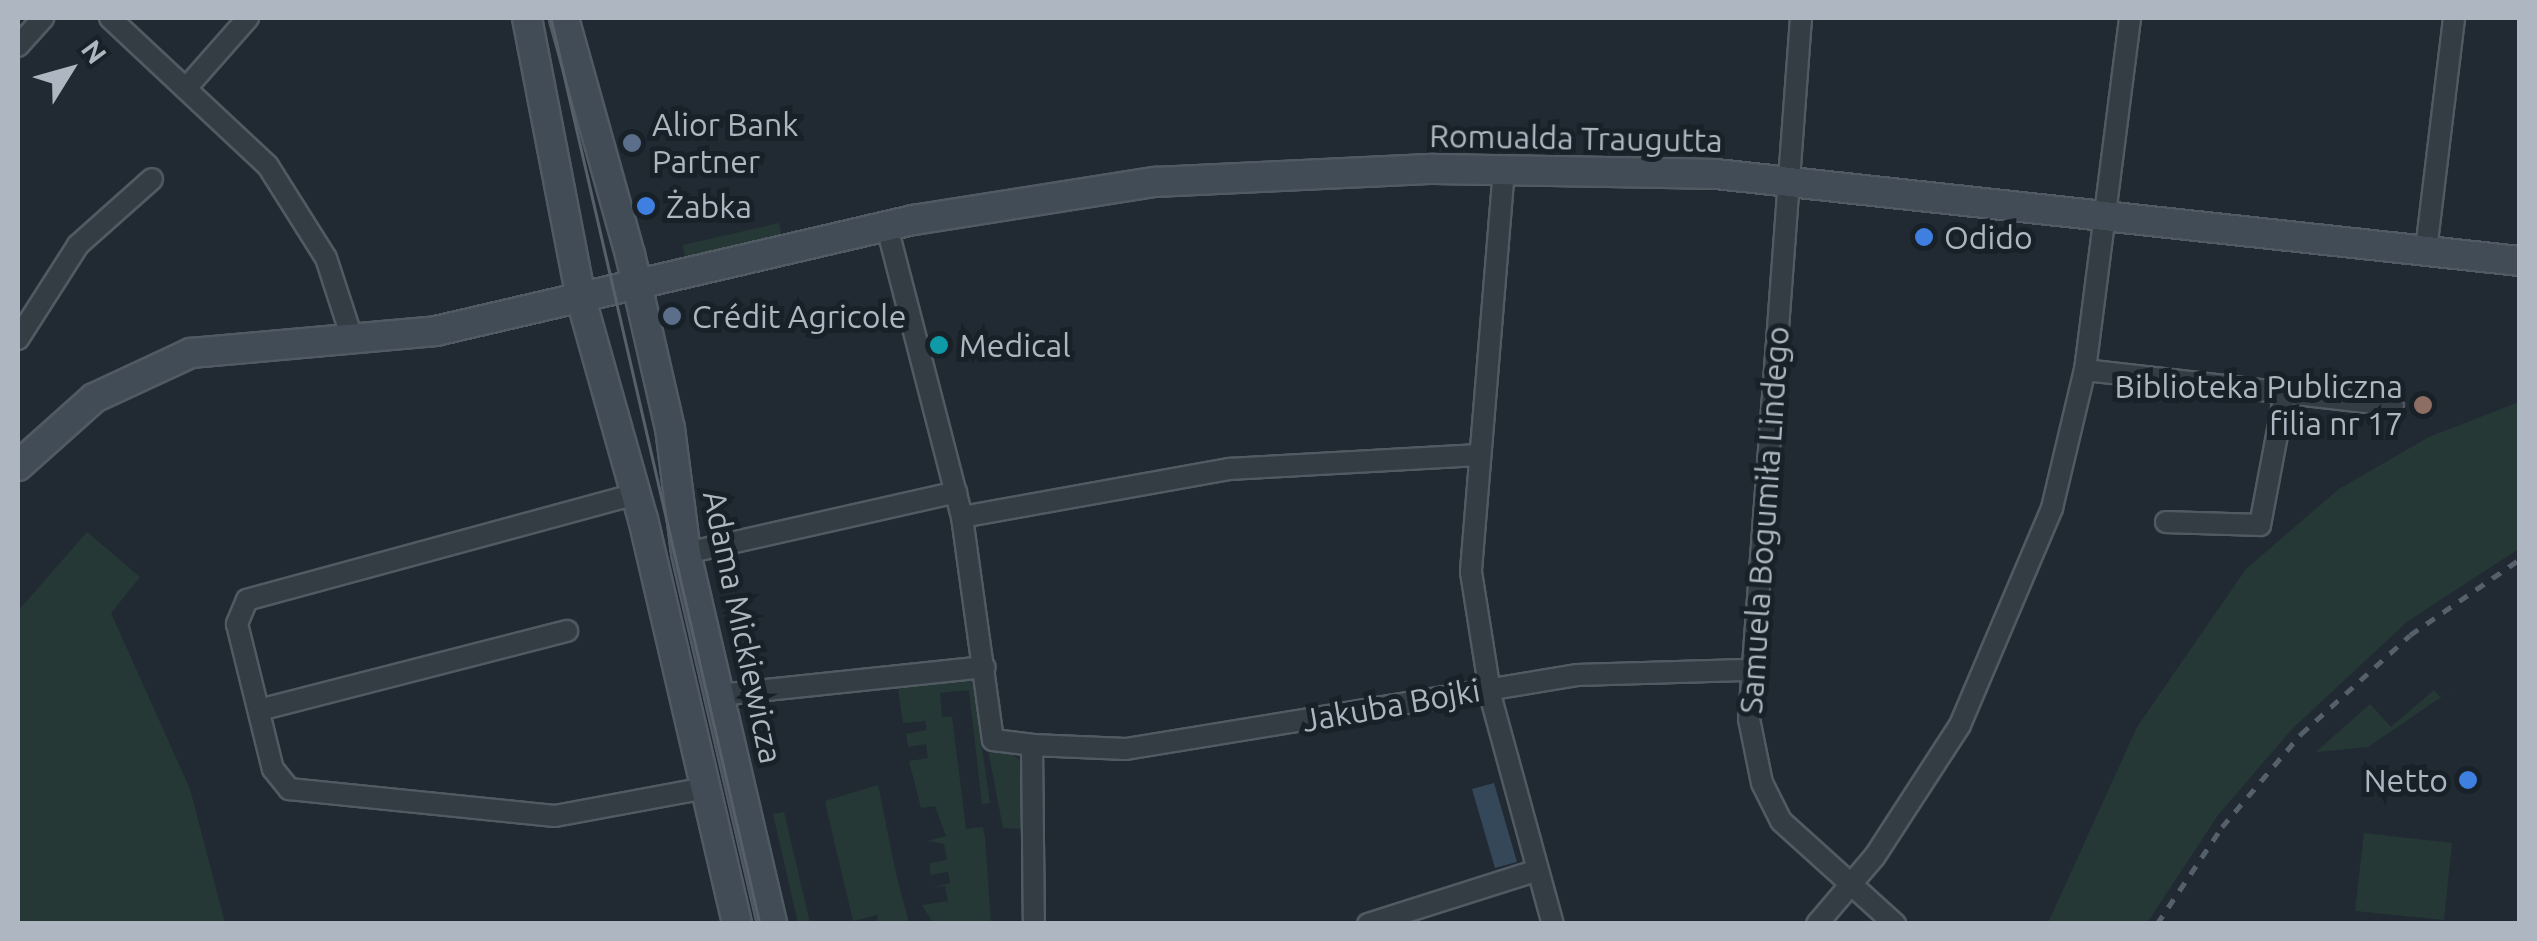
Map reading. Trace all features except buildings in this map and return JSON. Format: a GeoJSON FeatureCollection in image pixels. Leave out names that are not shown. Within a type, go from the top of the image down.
{"type":"FeatureCollection","features":[{"type":"Feature","properties":{"kind":"street"},"geometry":{"type":"LineString","coordinates":[[18,46],[43,18]]}},
{"type":"Feature","properties":{"kind":"street"},"geometry":{"type":"LineString","coordinates":[[110,18],[244,136],[293,201],[339,285],[352,338]]}},
{"type":"Feature","properties":{"kind":"street"},"geometry":{"type":"LineString","coordinates":[[188,86],[248,18]]}},
{"type":"Feature","properties":{"kind":"street"},"geometry":{"type":"LineString","coordinates":[[527,18],[581,299],[636,494],[737,924]]}},
{"type":"Feature","properties":{"kind":"street","name":"Adama Mickiewicza"},"geometry":{"type":"LineString","coordinates":[[564,18],[637,286],[670,428],[686,552],[772,924]]}},
{"type":"Feature","properties":{"kind":"street","name":"Samuela Bogumiła Lindego"},"geometry":{"type":"LineString","coordinates":[[1802,18],[1749,719],[1766,794],[1788,830],[1848,890],[1895,924]]}},
{"type":"Feature","properties":{"kind":"street"},"geometry":{"type":"LineString","coordinates":[[1818,924],[1848,890],[1960,725],[1990,664],[2053,505],[2085,370],[2109,212],[2130,18]]}},
{"type":"Feature","properties":{"kind":"street"},"geometry":{"type":"LineString","coordinates":[[2426,250],[2454,18]]}},
{"type":"Feature","properties":{"kind":"street"},"geometry":{"type":"LineString","coordinates":[[1504,169],[1471,572],[1489,688],[1553,924]]}},
{"type":"Feature","properties":{"kind":"street","name":"Romualda Traugutta"},"geometry":{"type":"LineString","coordinates":[[637,286],[887,227],[1155,182],[1504,169],[1789,180],[2109,212],[2520,261]]}},
{"type":"Feature","properties":{"kind":"street"},"geometry":{"type":"LineString","coordinates":[[18,340],[78,245],[152,179]]}},
{"type":"Feature","properties":{"kind":"street"},"geometry":{"type":"LineString","coordinates":[[719,695],[985,667],[962,517],[887,227]]}},
{"type":"Feature","properties":{"kind":"street"},"geometry":{"type":"LineString","coordinates":[[21,456],[94,398],[171,358],[242,344],[421,334],[637,286]]}},
{"type":"Feature","properties":{"kind":"street"},"geometry":{"type":"LineString","coordinates":[[2085,370],[2393,405]]}},
{"type":"Feature","properties":{"kind":"street"},"geometry":{"type":"LineString","coordinates":[[2166,522],[2260,525],[2285,393]]}},
{"type":"Feature","properties":{"kind":"street"},"geometry":{"type":"LineString","coordinates":[[962,517],[1230,469],[1478,454]]}},
{"type":"Feature","properties":{"kind":"street"},"geometry":{"type":"LineString","coordinates":[[686,552],[956,492]]}},
{"type":"Feature","properties":{"kind":"street"},"geometry":{"type":"LineString","coordinates":[[636,494],[246,600],[237,624],[263,709],[276,778],[299,792],[555,816],[706,788]]}},
{"type":"Feature","properties":{"kind":"street"},"geometry":{"type":"LineString","coordinates":[[263,709],[567,631]]}},
{"type":"Feature","properties":{"kind":"street","name":"Jakuba Bojki"},"geometry":{"type":"LineString","coordinates":[[985,667],[993,740],[1137,748],[1489,688],[1616,672],[1751,670]]}},
{"type":"Feature","properties":{"kind":"street"},"geometry":{"type":"LineString","coordinates":[[1032,745],[1034,924]]}},
{"type":"Feature","properties":{"kind":"street"},"geometry":{"type":"LineString","coordinates":[[1368,924],[1538,870]]}},
{"type":"Feature","properties":{"kind":"green space"},"geometry":{"type":"Polygon","coordinates":[[[779,223],[782,238],[685,257],[683,245],[779,223]]]}},
{"type":"Feature","properties":{"kind":"green space"},"geometry":{"type":"Polygon","coordinates":[[[2519,402],[2517,550],[2408,621],[2293,728],[2218,815],[2147,923],[2048,923],[2137,727],[2246,569],[2339,489],[2429,437],[2519,402]]]}},
{"type":"Feature","properties":{"kind":"green space"},"geometry":{"type":"Polygon","coordinates":[[[87,532],[140,577],[111,613],[190,789],[225,923],[18,923],[18,611],[87,532]]]}},
{"type":"Feature","properties":{"kind":"green space"},"geometry":{"type":"Polygon","coordinates":[[[972,680],[990,803],[982,804],[969,690],[940,693],[942,717],[952,717],[966,829],[983,827],[991,923],[933,923],[922,905],[948,901],[945,886],[932,888],[950,883],[948,872],[930,875],[930,863],[947,860],[944,844],[927,841],[946,836],[935,806],[921,808],[909,761],[928,758],[926,744],[908,747],[906,734],[927,730],[925,721],[903,723],[898,688],[972,680]]]}},
{"type":"Feature","properties":{"kind":"green space"},"geometry":{"type":"Polygon","coordinates":[[[2453,689],[2368,747],[2316,752],[2370,704],[2391,727],[2434,690],[2440,697],[2453,689]]]}},
{"type":"Feature","properties":{"kind":"green space"},"geometry":{"type":"Polygon","coordinates":[[[985,734],[1024,763],[1025,829],[1003,828],[985,734]]]}},
{"type":"Feature","properties":{"kind":"green space"},"geometry":{"type":"Polygon","coordinates":[[[878,785],[909,923],[877,923],[878,915],[853,921],[829,819],[825,801],[878,785]]]}},
{"type":"Feature","properties":{"kind":"green space"},"geometry":{"type":"Polygon","coordinates":[[[784,812],[810,923],[798,923],[773,814],[784,812]]]}},
{"type":"Feature","properties":{"kind":"green space"},"geometry":{"type":"Polygon","coordinates":[[[2364,833],[2452,843],[2444,920],[2355,911],[2364,833]]]}},
{"type":"Feature","properties":{"kind":"water"},"geometry":{"type":"Polygon","coordinates":[[[1494,783],[1517,862],[1495,868],[1472,789],[1494,783]]]}},
{"type":"Feature","properties":{"kind":"tram line"},"geometry":{"type":"LineString","coordinates":[[551,18],[760,924]]}},
{"type":"Feature","properties":{"kind":"railway"},"geometry":{"type":"LineString","coordinates":[[2157,924],[2222,827],[2301,734],[2410,635],[2520,559]]}},
{"type":"Feature","properties":{"kind":"place","name":"Alior Bank Partner"},"geometry":{"type":"Point","coordinates":[632,143]}},
{"type":"Feature","properties":{"kind":"place","name":"Żabka"},"geometry":{"type":"Point","coordinates":[646,206]}},
{"type":"Feature","properties":{"kind":"place","name":"Odido"},"geometry":{"type":"Point","coordinates":[1924,237]}},
{"type":"Feature","properties":{"kind":"place","name":"Crédit Agricole"},"geometry":{"type":"Point","coordinates":[672,316]}},
{"type":"Feature","properties":{"kind":"place","name":"Medical"},"geometry":{"type":"Point","coordinates":[939,345]}},
{"type":"Feature","properties":{"kind":"place","name":"Biblioteka Publiczna filia nr 17"},"geometry":{"type":"Point","coordinates":[2423,405]}},
{"type":"Feature","properties":{"kind":"place","name":"Netto"},"geometry":{"type":"Point","coordinates":[2468,780]}}]}
